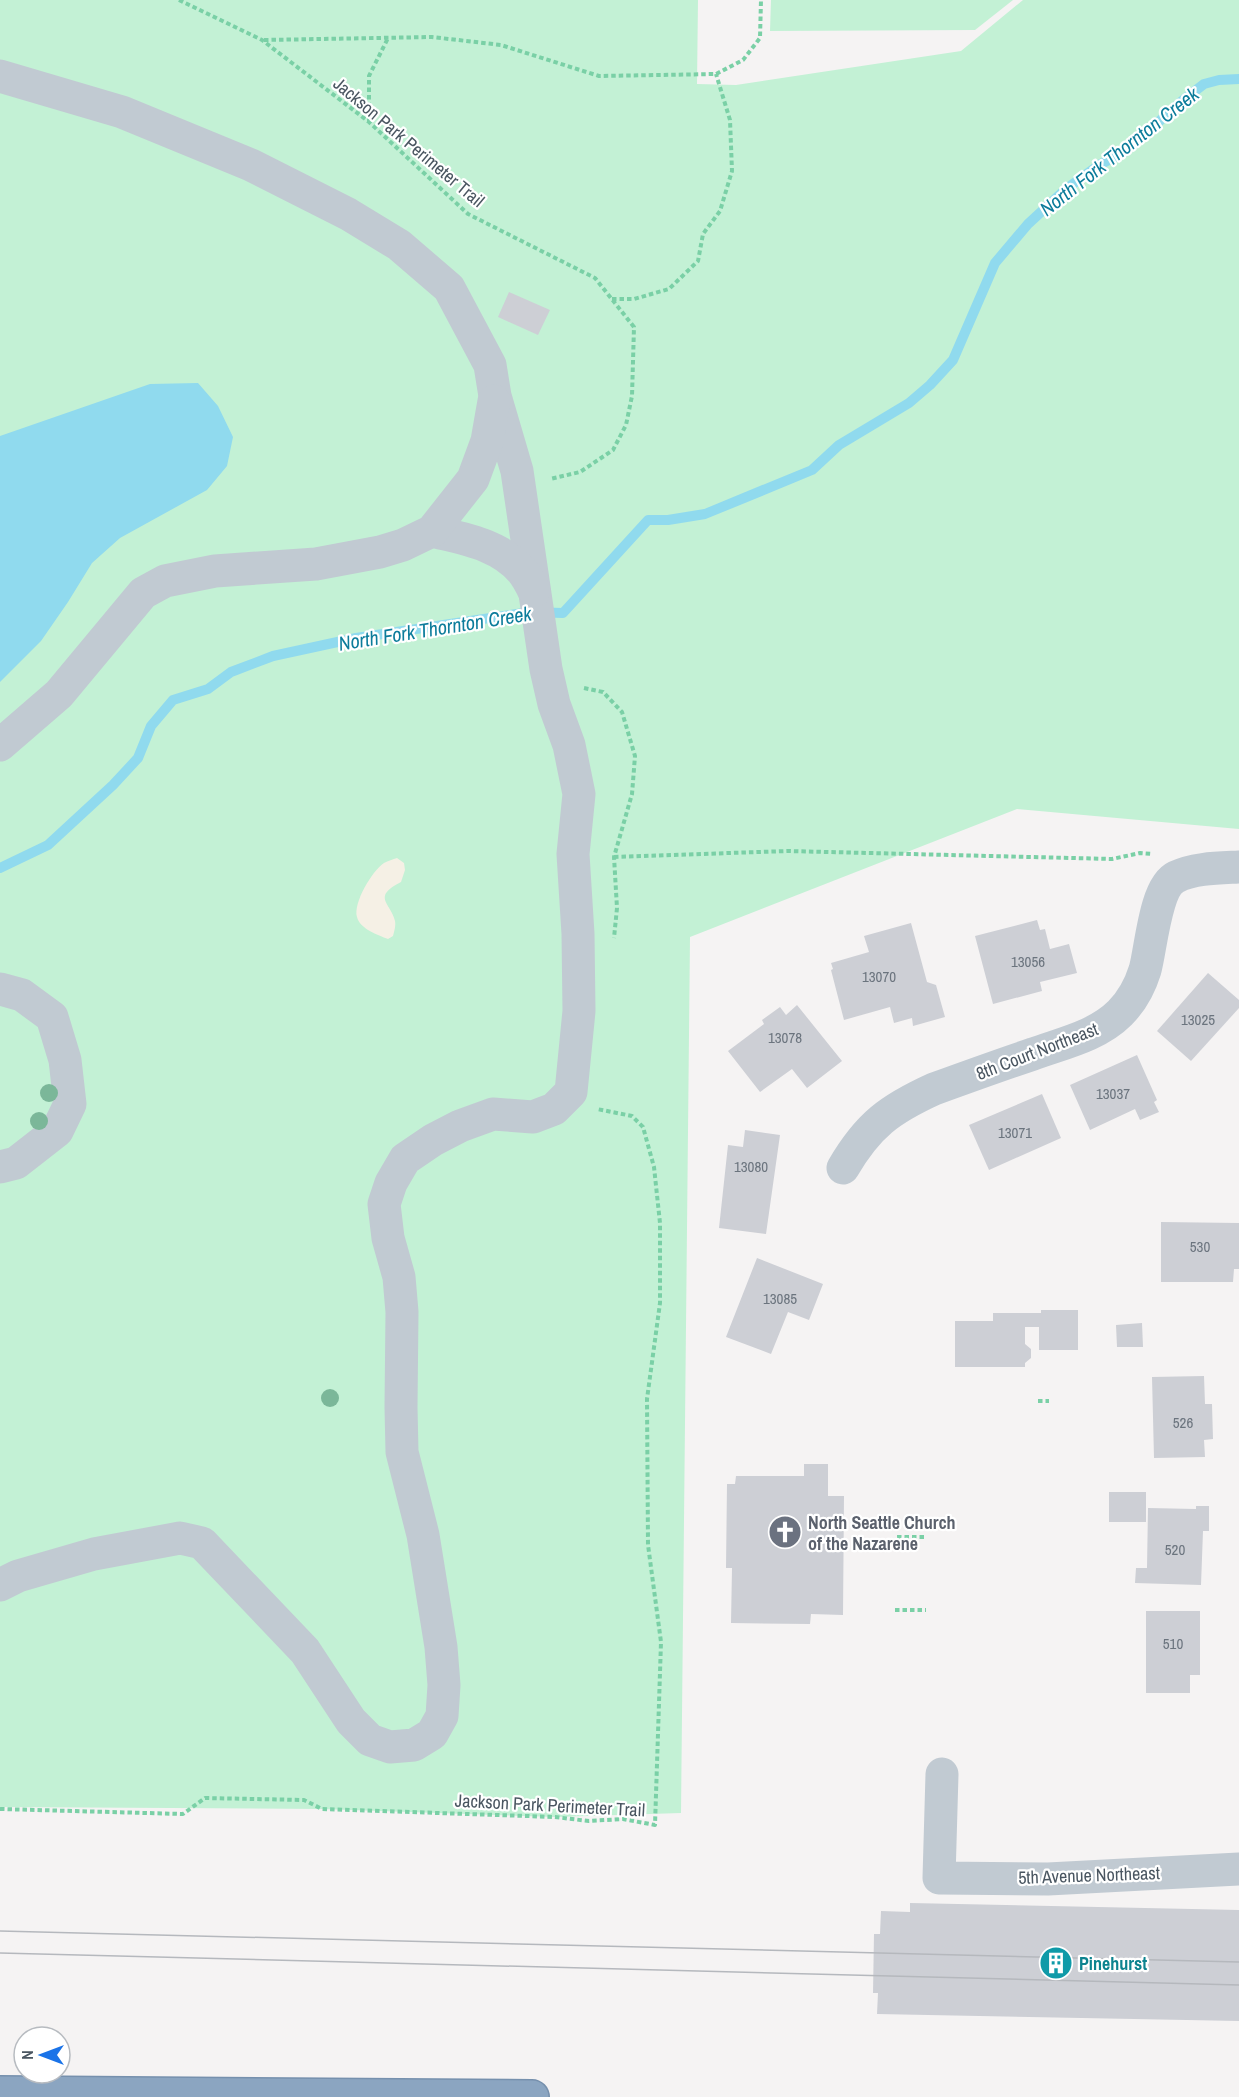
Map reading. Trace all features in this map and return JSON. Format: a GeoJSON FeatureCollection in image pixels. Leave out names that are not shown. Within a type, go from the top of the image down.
{"type":"FeatureCollection","features":[{"type":"Feature","properties":{"kind":"highway"},"geometry":{"type":"LineString","coordinates":[[0,2093],[532,2097]]}},
{"type":"Feature","properties":{"kind":"street"},"geometry":{"type":"LineString","coordinates":[[0,76],[122,112],[251,165],[314,195],[399,245],[449,288],[490,365],[495,396],[517,471],[546,669],[554,704],[569,745],[579,794],[573,854],[578,934],[579,1011],[571,1092],[554,1109],[533,1117],[493,1114],[460,1126],[433,1140],[405,1159],[391,1183],[384,1204],[388,1238],[399,1277],[402,1312],[402,1452],[423,1535],[441,1647],[444,1685],[442,1716],[432,1734],[414,1745],[390,1747],[370,1740],[351,1721],[305,1651],[202,1543],[180,1538],[94,1554],[18,1576],[0,1585]]}},
{"type":"Feature","properties":{"kind":"street"},"geometry":{"type":"LineString","coordinates":[[0,745],[59,694],[142,593],[165,581],[215,571],[316,564],[359,556],[403,545],[432,531],[473,479],[487,441],[495,396]]}},
{"type":"Feature","properties":{"kind":"street"},"geometry":{"type":"LineString","coordinates":[[432,531],[474,541],[501,553],[523,571],[536,594]]}},
{"type":"Feature","properties":{"kind":"street"},"geometry":{"type":"LineString","coordinates":[[1163,869],[1175,877],[1239,867]]}},
{"type":"Feature","properties":{"kind":"street","name":"8th Court Northeast"},"geometry":{"type":"LineString","coordinates":[[843,1168],[854,1148],[880,1119],[916,1097],[1078,1038],[1107,1024],[1119,1014],[1138,989],[1145,969],[1161,898],[1163,869]]}},
{"type":"Feature","properties":{"kind":"street"},"geometry":{"type":"LineString","coordinates":[[0,989],[22,995],[52,1017],[65,1060],[70,1104],[57,1131],[16,1163],[0,1167]]}},
{"type":"Feature","properties":{"kind":"street","name":"5th Avenue Northeast"},"geometry":{"type":"LineString","coordinates":[[942,1774],[939,1878],[1048,1879],[1239,1869]]}},
{"type":"Feature","properties":{"kind":"path","name":"Jackson Park Perimeter Trail"},"geometry":{"type":"LineString","coordinates":[[179,0],[262,40],[369,122],[468,214],[595,278],[634,327],[632,396],[626,425],[613,450],[580,472],[542,480]]}},
{"type":"Feature","properties":{"kind":"path"},"geometry":{"type":"LineString","coordinates":[[262,40],[432,37],[501,45],[599,76],[716,74],[743,60],[760,38],[761,0]]}},
{"type":"Feature","properties":{"kind":"path"},"geometry":{"type":"LineString","coordinates":[[369,122],[369,76],[388,38]]}},
{"type":"Feature","properties":{"kind":"path"},"geometry":{"type":"LineString","coordinates":[[611,299],[634,299],[669,289],[698,261],[703,234],[720,212],[732,171],[730,120],[716,74]]}},
{"type":"Feature","properties":{"kind":"path"},"geometry":{"type":"LineString","coordinates":[[603,692],[622,712],[636,756],[632,794],[615,857],[617,908],[614,939]]}},
{"type":"Feature","properties":{"kind":"path"},"geometry":{"type":"LineString","coordinates":[[615,857],[788,851],[1112,859],[1149,852],[1163,869]]}},
{"type":"Feature","properties":{"kind":"path","name":"Jackson Park Perimeter Trail"},"geometry":{"type":"LineString","coordinates":[[0,1809],[183,1814],[205,1798],[304,1800],[322,1809],[555,1817],[588,1821],[623,1820],[655,1826],[661,1642],[648,1545],[646,1399],[660,1303],[660,1223],[654,1167],[643,1127]]}},
{"type":"Feature","properties":{"kind":"path"},"geometry":{"type":"LineString","coordinates":[[1038,1401],[1049,1401]]}},
{"type":"Feature","properties":{"kind":"path"},"geometry":{"type":"LineString","coordinates":[[897,1537],[925,1537]]}},
{"type":"Feature","properties":{"kind":"path"},"geometry":{"type":"LineString","coordinates":[[895,1610],[926,1610]]}},
{"type":"Feature","properties":{"kind":"green space"},"geometry":{"type":"Polygon","coordinates":[[[0,0],[698,0],[697,84],[736,85],[961,51],[1023,0],[1239,0],[1239,829],[1017,809],[690,937],[681,1813],[555,1817],[322,1809],[0,1807],[0,0]]]}},
{"type":"Feature","properties":{"kind":"green space"},"geometry":{"type":"Polygon","coordinates":[[[771,0],[1013,0],[975,30],[770,31],[771,0]]]}},
{"type":"Feature","properties":{"kind":"sand"},"geometry":{"type":"Polygon","coordinates":[[[397,858],[404,863],[405,870],[401,882],[392,887],[385,896],[395,923],[393,936],[388,939],[362,925],[357,917],[357,911],[364,888],[374,873],[384,863],[397,858]]]}},
{"type":"Feature","properties":{"kind":"water"},"geometry":{"type":"Polygon","coordinates":[[[198,383],[218,406],[233,437],[227,466],[207,490],[120,538],[92,563],[41,641],[0,682],[0,436],[150,384],[198,383]]]}},
{"type":"Feature","properties":{"kind":"building"},"geometry":{"type":"Polygon","coordinates":[[[509,292],[550,310],[538,335],[498,317],[509,292]]]}},
{"type":"Feature","properties":{"kind":"building"},"geometry":{"type":"Polygon","coordinates":[[[1037,920],[1040,930],[1045,929],[1050,949],[1069,944],[1077,973],[1040,982],[1042,991],[993,1004],[975,936],[1037,920]]]}},
{"type":"Feature","properties":{"kind":"building"},"geometry":{"type":"Polygon","coordinates":[[[911,923],[927,982],[936,985],[945,1017],[913,1026],[912,1018],[894,1023],[890,1007],[844,1020],[831,963],[869,952],[864,936],[911,923]]]}},
{"type":"Feature","properties":{"kind":"building"},"geometry":{"type":"Polygon","coordinates":[[[1208,973],[1239,1000],[1239,1008],[1191,1061],[1157,1031],[1208,973]]]}},
{"type":"Feature","properties":{"kind":"building"},"geometry":{"type":"Polygon","coordinates":[[[797,1005],[842,1061],[807,1088],[792,1069],[760,1092],[728,1051],[764,1024],[762,1020],[780,1007],[786,1015],[797,1005]]]}},
{"type":"Feature","properties":{"kind":"building"},"geometry":{"type":"Polygon","coordinates":[[[1137,1055],[1157,1100],[1154,1102],[1159,1112],[1140,1120],[1135,1109],[1090,1130],[1070,1085],[1137,1055]]]}},
{"type":"Feature","properties":{"kind":"building"},"geometry":{"type":"Polygon","coordinates":[[[1042,1094],[1061,1138],[989,1170],[969,1125],[1042,1094]]]}},
{"type":"Feature","properties":{"kind":"building"},"geometry":{"type":"Polygon","coordinates":[[[745,1130],[780,1135],[766,1234],[719,1228],[728,1145],[743,1147],[745,1130]]]}},
{"type":"Feature","properties":{"kind":"building"},"geometry":{"type":"Polygon","coordinates":[[[1161,1222],[1239,1223],[1239,1269],[1234,1269],[1233,1282],[1161,1282],[1161,1222]]]}},
{"type":"Feature","properties":{"kind":"building"},"geometry":{"type":"Polygon","coordinates":[[[757,1258],[823,1284],[809,1320],[788,1312],[771,1354],[726,1337],[757,1258]]]}},
{"type":"Feature","properties":{"kind":"building"},"geometry":{"type":"Polygon","coordinates":[[[1041,1310],[1078,1310],[1078,1350],[1039,1350],[1039,1327],[1025,1327],[1025,1344],[1031,1349],[1031,1358],[1025,1363],[1025,1367],[955,1367],[955,1321],[993,1321],[993,1313],[1041,1313],[1041,1310]]]}},
{"type":"Feature","properties":{"kind":"building"},"geometry":{"type":"Polygon","coordinates":[[[1142,1323],[1143,1347],[1117,1347],[1116,1325],[1142,1323]]]}},
{"type":"Feature","properties":{"kind":"building"},"geometry":{"type":"Polygon","coordinates":[[[1204,1376],[1205,1404],[1212,1404],[1213,1439],[1204,1440],[1205,1457],[1154,1458],[1152,1377],[1204,1376]]]}},
{"type":"Feature","properties":{"kind":"building","name":"North Seattle Church of the Nazarene"},"geometry":{"type":"Polygon","coordinates":[[[804,1464],[828,1464],[828,1496],[844,1496],[843,1615],[811,1614],[810,1624],[731,1623],[732,1568],[726,1568],[727,1484],[735,1484],[736,1476],[804,1476],[804,1464]]]}},
{"type":"Feature","properties":{"kind":"building"},"geometry":{"type":"Polygon","coordinates":[[[1109,1492],[1146,1492],[1146,1522],[1109,1522],[1109,1492]]]}},
{"type":"Feature","properties":{"kind":"building"},"geometry":{"type":"Polygon","coordinates":[[[1196,1506],[1209,1506],[1209,1531],[1203,1531],[1201,1585],[1135,1583],[1136,1568],[1147,1568],[1148,1508],[1196,1509],[1196,1506]]]}},
{"type":"Feature","properties":{"kind":"building"},"geometry":{"type":"Polygon","coordinates":[[[1146,1611],[1200,1611],[1200,1675],[1190,1675],[1190,1693],[1146,1693],[1146,1611]]]}},
{"type":"Feature","properties":{"kind":"building","name":"Pinehurst"},"geometry":{"type":"Polygon","coordinates":[[[910,1903],[1239,1910],[1239,2021],[877,2014],[878,1993],[873,1993],[874,1934],[880,1934],[881,1911],[910,1912],[910,1903]]]}},
{"type":"Feature","properties":{"kind":"waterway","name":"North Fork Thornton Creek"},"geometry":{"type":"LineString","coordinates":[[0,868],[48,845],[113,785],[138,758],[151,726],[173,700],[208,689],[231,672],[273,656],[356,638],[530,612],[563,613],[648,520],[668,520],[705,514],[812,470],[839,445],[909,403],[930,385],[953,360],[995,263],[1028,224],[1066,189],[1099,165],[1126,151],[1204,84],[1219,80],[1239,79]]}},
{"type":"Feature","properties":{"kind":"tram line"},"geometry":{"type":"LineString","coordinates":[[0,1931],[1239,1962]]}},
{"type":"Feature","properties":{"kind":"tram line"},"geometry":{"type":"LineString","coordinates":[[0,1953],[1239,1985]]}},
{"type":"Feature","properties":{"kind":"place","name":"North Seattle Church of the Nazarene"},"geometry":{"type":"Point","coordinates":[785,1532]}},
{"type":"Feature","properties":{"kind":"place","name":"Pinehurst"},"geometry":{"type":"Point","coordinates":[1056,1963]}}]}
